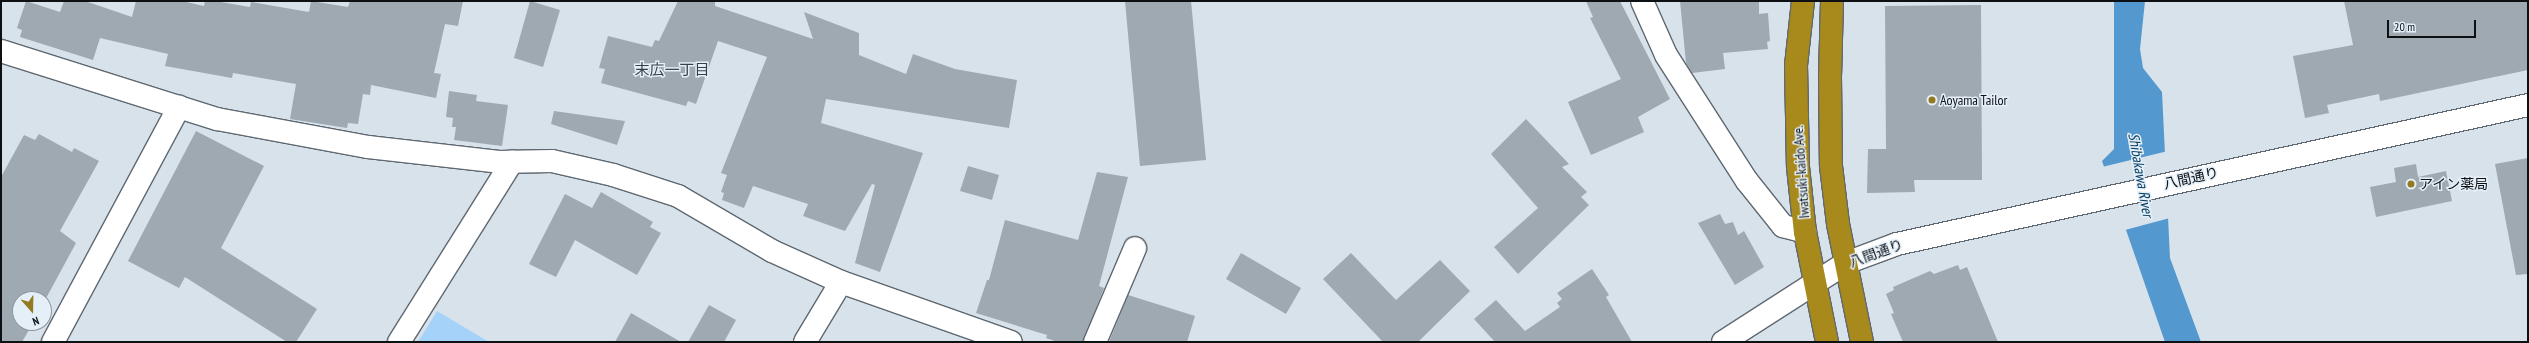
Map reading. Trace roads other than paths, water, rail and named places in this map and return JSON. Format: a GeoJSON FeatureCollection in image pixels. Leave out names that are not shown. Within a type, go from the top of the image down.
{"type":"FeatureCollection","features":[{"type":"Feature","properties":{"kind":"highway","name":"Iwatsuki-kaido Ave."},"geometry":{"type":"LineString","coordinates":[[1803,1],[1796,65],[1798,167],[1805,232],[1827,342]]}},
{"type":"Feature","properties":{"kind":"highway"},"geometry":{"type":"LineString","coordinates":[[1832,1],[1830,77],[1831,166],[1846,263],[1862,342]]}},
{"type":"Feature","properties":{"kind":"street"},"geometry":{"type":"LineString","coordinates":[[1642,1],[1666,55],[1747,181],[1783,226],[1805,232]]}},
{"type":"Feature","properties":{"kind":"street"},"geometry":{"type":"LineString","coordinates":[[1,51],[217,119],[368,147],[512,162],[552,161],[613,174],[678,196],[772,251],[841,282],[1011,342]]}},
{"type":"Feature","properties":{"kind":"street","name":"八間通り"},"geometry":{"type":"LineString","coordinates":[[1723,342],[1815,285],[1846,263],[1897,244],[2217,172],[2528,105]]}},
{"type":"Feature","properties":{"kind":"street"},"geometry":{"type":"LineString","coordinates":[[53,342],[179,107]]}},
{"type":"Feature","properties":{"kind":"street"},"geometry":{"type":"LineString","coordinates":[[399,342],[512,162]]}},
{"type":"Feature","properties":{"kind":"street"},"geometry":{"type":"LineString","coordinates":[[1095,342],[1135,248]]}},
{"type":"Feature","properties":{"kind":"street"},"geometry":{"type":"LineString","coordinates":[[805,342],[841,282]]}},
{"type":"Feature","properties":{"kind":"water","name":"Shibakawa River"},"geometry":{"type":"Polygon","coordinates":[[[2114,1],[2145,1],[2140,49],[2143,68],[2162,92],[2170,258],[2201,342],[2165,342],[2102,161],[2114,149],[2114,1]]]}},
{"type":"Feature","properties":{"kind":"place","name":"Aoyama Tailor"},"geometry":{"type":"Point","coordinates":[1932,100]}},
{"type":"Feature","properties":{"kind":"place","name":"アイン薬局"},"geometry":{"type":"Point","coordinates":[2411,184]}},
{"type":"Feature","properties":{"kind":"district","name":"末広一丁目"},"geometry":{"type":"Point","coordinates":[672,70]}}]}
